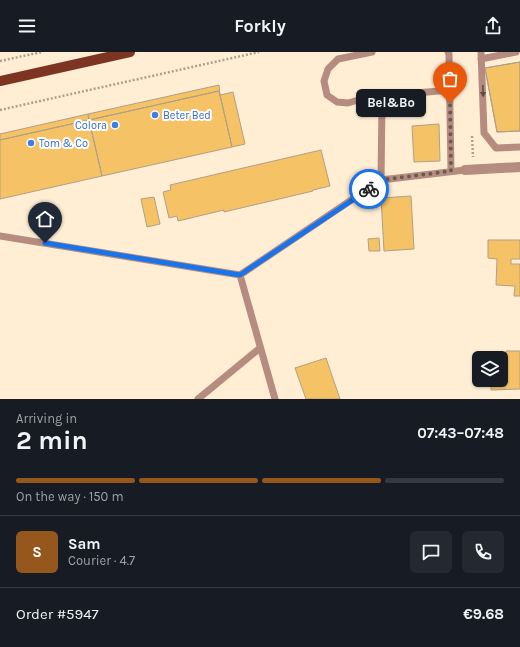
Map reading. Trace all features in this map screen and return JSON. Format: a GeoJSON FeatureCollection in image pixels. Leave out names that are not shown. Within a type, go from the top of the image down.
{"type":"FeatureCollection","features":[{"type":"Feature","properties":{"kind":"main road"},"geometry":{"type":"LineString","coordinates":[[0,81],[130,52]]}},
{"type":"Feature","properties":{"kind":"street"},"geometry":{"type":"LineString","coordinates":[[465,170],[520,167]]}},
{"type":"Feature","properties":{"kind":"lane"},"geometry":{"type":"LineString","coordinates":[[372,52],[338,59],[328,69],[324,80],[327,95],[337,102],[348,103],[365,98],[375,98],[382,104]]}},
{"type":"Feature","properties":{"kind":"lane"},"geometry":{"type":"LineString","coordinates":[[448,52],[451,171]]}},
{"type":"Feature","properties":{"kind":"lane"},"geometry":{"type":"LineString","coordinates":[[516,52],[501,55],[481,55],[484,133],[496,148],[520,147]]}},
{"type":"Feature","properties":{"kind":"lane"},"geometry":{"type":"LineString","coordinates":[[381,180],[382,104],[386,98],[394,94],[450,90]]}},
{"type":"Feature","properties":{"kind":"lane"},"geometry":{"type":"LineString","coordinates":[[0,236],[240,275],[381,180],[465,170]]}},
{"type":"Feature","properties":{"kind":"lane"},"geometry":{"type":"LineString","coordinates":[[240,275],[275,399]]}},
{"type":"Feature","properties":{"kind":"lane"},"geometry":{"type":"LineString","coordinates":[[198,399],[260,348]]}},
{"type":"Feature","properties":{"kind":"path"},"geometry":{"type":"LineString","coordinates":[[0,61],[42,52]]}},
{"type":"Feature","properties":{"kind":"path"},"geometry":{"type":"LineString","coordinates":[[0,110],[259,52]]}},
{"type":"Feature","properties":{"kind":"building"},"geometry":{"type":"Polygon","coordinates":[[[520,62],[520,131],[497,132],[485,68],[520,62]]]}},
{"type":"Feature","properties":{"kind":"building"},"geometry":{"type":"Polygon","coordinates":[[[520,62],[520,131],[497,132],[485,68],[520,62]]]}},
{"type":"Feature","properties":{"kind":"building"},"geometry":{"type":"Polygon","coordinates":[[[219,85],[220,95],[219,91],[89,120],[88,114],[219,85]]]}},
{"type":"Feature","properties":{"kind":"building"},"geometry":{"type":"Polygon","coordinates":[[[219,91],[232,147],[102,176],[89,120],[219,91]]]}},
{"type":"Feature","properties":{"kind":"building"},"geometry":{"type":"Polygon","coordinates":[[[233,92],[245,144],[232,147],[220,95],[233,92]]]}},
{"type":"Feature","properties":{"kind":"building"},"geometry":{"type":"Polygon","coordinates":[[[88,114],[89,120],[0,140],[0,134],[88,114]]]}},
{"type":"Feature","properties":{"kind":"building"},"geometry":{"type":"Polygon","coordinates":[[[89,120],[102,176],[0,199],[0,140],[89,120]]]}},
{"type":"Feature","properties":{"kind":"building"},"geometry":{"type":"Polygon","coordinates":[[[439,124],[440,161],[414,162],[412,126],[439,124]]]}},
{"type":"Feature","properties":{"kind":"building"},"geometry":{"type":"Polygon","coordinates":[[[321,150],[330,186],[224,212],[224,210],[178,221],[177,216],[169,218],[163,192],[171,190],[170,185],[321,150]]]}},
{"type":"Feature","properties":{"kind":"building"},"geometry":{"type":"Polygon","coordinates":[[[411,196],[414,249],[384,251],[381,198],[411,196]]]}},
{"type":"Feature","properties":{"kind":"building"},"geometry":{"type":"Polygon","coordinates":[[[154,197],[160,224],[147,227],[141,199],[154,197]]]}},
{"type":"Feature","properties":{"kind":"building"},"geometry":{"type":"Polygon","coordinates":[[[379,238],[380,251],[369,251],[368,239],[379,238]]]}},
{"type":"Feature","properties":{"kind":"building"},"geometry":{"type":"Polygon","coordinates":[[[488,240],[520,240],[520,259],[511,259],[511,264],[520,264],[520,296],[514,296],[515,286],[496,285],[497,259],[488,258],[488,240]]]}},
{"type":"Feature","properties":{"kind":"building"},"geometry":{"type":"Polygon","coordinates":[[[508,351],[520,351],[520,389],[491,390],[491,387],[508,387],[508,351]]]}},
{"type":"Feature","properties":{"kind":"building"},"geometry":{"type":"Polygon","coordinates":[[[326,358],[340,399],[306,399],[295,368],[326,358]]]}},
{"type":"Feature","properties":{"kind":"way so far"},"geometry":{"type":"LineString","coordinates":[[369,189],[381,180],[451,171],[450,103]]}},
{"type":"Feature","properties":{"kind":"place","name":"Bel&Bo"},"geometry":{"type":"Point","coordinates":[450,103]}},
{"type":"Feature","properties":{"kind":"place","name":"Beter Bed"},"geometry":{"type":"Point","coordinates":[155,115]}},
{"type":"Feature","properties":{"kind":"place","name":"Colora"},"geometry":{"type":"Point","coordinates":[115,125]}},
{"type":"Feature","properties":{"kind":"place","name":"Tom & Co"},"geometry":{"type":"Point","coordinates":[31,143]}},
{"type":"Feature","properties":{"kind":"route"},"geometry":{"type":"LineString","coordinates":[[45,243],[240,275],[369,189]]}}]}
